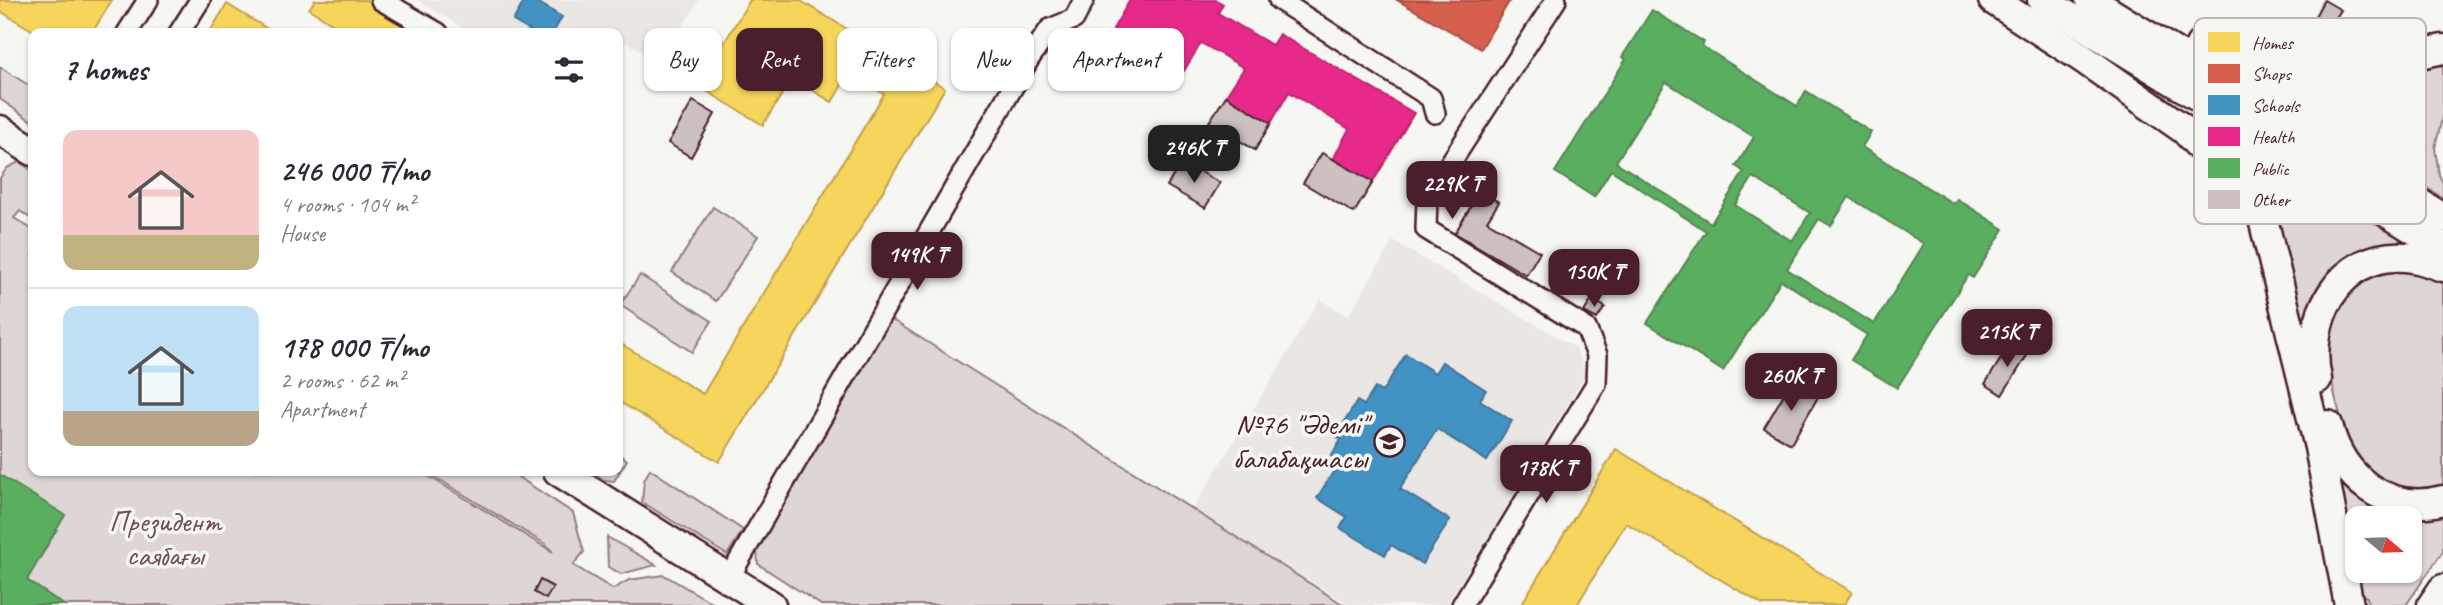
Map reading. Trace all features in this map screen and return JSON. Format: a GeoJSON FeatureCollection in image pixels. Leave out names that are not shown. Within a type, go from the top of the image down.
{"type":"FeatureCollection","features":[{"type":"Feature","properties":{"kind":"main road"},"geometry":{"type":"LineString","coordinates":[[1993,0],[2082,58],[2185,130],[2194,140]]}},
{"type":"Feature","properties":{"kind":"main road"},"geometry":{"type":"LineString","coordinates":[[2042,0],[2194,94]]}},
{"type":"Feature","properties":{"kind":"main road"},"geometry":{"type":"LineString","coordinates":[[2090,0],[2194,64]]}},
{"type":"Feature","properties":{"kind":"main road"},"geometry":{"type":"LineString","coordinates":[[2127,0],[2194,41]]}},
{"type":"Feature","properties":{"kind":"main road"},"geometry":{"type":"LineString","coordinates":[[0,130],[28,148]]}},
{"type":"Feature","properties":{"kind":"main road"},"geometry":{"type":"LineString","coordinates":[[2426,208],[2443,218]]}},
{"type":"Feature","properties":{"kind":"main road"},"geometry":{"type":"LineString","coordinates":[[2264,224],[2319,447],[2349,605]]}},
{"type":"Feature","properties":{"kind":"main road"},"geometry":{"type":"LineString","coordinates":[[2406,224],[2443,247]]}},
{"type":"Feature","properties":{"kind":"main road"},"geometry":{"type":"LineString","coordinates":[[2443,267],[2406,257],[2375,261],[2340,282],[2319,317],[2314,364],[2332,442],[2353,474],[2368,487],[2400,502],[2419,504],[2443,500]]}},
{"type":"Feature","properties":{"kind":"main road"},"geometry":{"type":"LineString","coordinates":[[566,476],[771,605]]}},
{"type":"Feature","properties":{"kind":"main road"},"geometry":{"type":"LineString","coordinates":[[2432,605],[2443,589]]}},
{"type":"Feature","properties":{"kind":"street"},"geometry":{"type":"LineString","coordinates":[[130,28],[148,0]]}},
{"type":"Feature","properties":{"kind":"street"},"geometry":{"type":"LineString","coordinates":[[182,28],[200,0]]}},
{"type":"Feature","properties":{"kind":"street"},"geometry":{"type":"LineString","coordinates":[[381,0],[429,28]]}},
{"type":"Feature","properties":{"kind":"street"},"geometry":{"type":"LineString","coordinates":[[729,578],[1029,59],[1050,29],[1074,19],[1084,0]]}},
{"type":"Feature","properties":{"kind":"street"},"geometry":{"type":"LineString","coordinates":[[1279,0],[1431,98],[1435,113]]}},
{"type":"Feature","properties":{"kind":"street"},"geometry":{"type":"LineString","coordinates":[[1462,605],[1596,384],[1597,355],[1586,328],[1426,229],[1427,199],[1556,0]]}},
{"type":"Feature","properties":{"kind":"shaded area"},"geometry":{"type":"Polygon","coordinates":[[[418,0],[699,0],[682,28],[644,28],[644,52],[623,41],[623,28],[463,28],[418,0]]]}},
{"type":"Feature","properties":{"kind":"shaded area","name":"№76 \"Әдемі\" балабақшасы"},"geometry":{"type":"Polygon","coordinates":[[[1393,241],[1576,348],[1586,374],[1447,605],[1350,605],[1193,509],[1320,299],[1348,317],[1393,241]]]}},
{"type":"Feature","properties":{"kind":"green space"},"geometry":{"type":"Polygon","coordinates":[[[2443,63],[2443,114],[2435,148],[2439,175],[2443,183],[2443,198],[2426,187],[2426,64],[2443,63]]]}},
{"type":"Feature","properties":{"kind":"green space"},"geometry":{"type":"Polygon","coordinates":[[[0,67],[28,85],[28,119],[0,99],[0,67]]]}},
{"type":"Feature","properties":{"kind":"green space","name":"Президент саябағы"},"geometry":{"type":"Polygon","coordinates":[[[19,162],[28,168],[28,217],[20,211],[14,218],[28,227],[28,476],[428,476],[553,552],[545,544],[433,476],[517,476],[573,513],[584,552],[573,565],[613,589],[629,580],[664,575],[716,605],[0,605],[0,178],[7,168],[19,162]]]}},
{"type":"Feature","properties":{"kind":"green space"},"geometry":{"type":"Polygon","coordinates":[[[713,207],[758,236],[716,301],[672,272],[713,207]]]}},
{"type":"Feature","properties":{"kind":"green space"},"geometry":{"type":"Polygon","coordinates":[[[2268,224],[2378,224],[2418,249],[2363,255],[2306,344],[2268,224]]]}},
{"type":"Feature","properties":{"kind":"green space"},"geometry":{"type":"Polygon","coordinates":[[[2407,268],[2443,277],[2443,485],[2414,490],[2386,483],[2359,459],[2340,415],[2329,362],[2334,323],[2350,294],[2372,275],[2407,268]]]}},
{"type":"Feature","properties":{"kind":"green space"},"geometry":{"type":"Polygon","coordinates":[[[640,275],[712,321],[692,352],[623,307],[623,300],[640,275]]]}},
{"type":"Feature","properties":{"kind":"green space"},"geometry":{"type":"Polygon","coordinates":[[[889,318],[1344,605],[821,605],[758,564],[757,551],[889,318]]]}},
{"type":"Feature","properties":{"kind":"green space"},"geometry":{"type":"Polygon","coordinates":[[[2329,465],[2443,509],[2443,551],[2422,582],[2422,506],[2345,506],[2345,544],[2329,465]]]}},
{"type":"Feature","properties":{"kind":"green space"},"geometry":{"type":"Polygon","coordinates":[[[650,469],[743,530],[727,555],[642,502],[644,480],[650,469]]]}},
{"type":"Feature","properties":{"kind":"green space"},"geometry":{"type":"Polygon","coordinates":[[[598,476],[617,476],[614,481],[598,476]]]}},
{"type":"Feature","properties":{"kind":"green space"},"geometry":{"type":"Polygon","coordinates":[[[607,537],[656,565],[621,574],[608,567],[607,537]]]}},
{"type":"Feature","properties":{"kind":"green space"},"geometry":{"type":"Polygon","coordinates":[[[2353,583],[2421,583],[2406,605],[2368,605],[2367,597],[2355,593],[2353,583]]]}},
{"type":"Feature","properties":{"kind":"building: Homes"},"geometry":{"type":"Polygon","coordinates":[[[0,0],[112,0],[95,28],[29,28],[0,11],[0,0]]]}},
{"type":"Feature","properties":{"kind":"building: Homes"},"geometry":{"type":"Polygon","coordinates":[[[315,0],[367,0],[412,28],[340,28],[309,9],[315,0]]]}},
{"type":"Feature","properties":{"kind":"building: Homes"},"geometry":{"type":"Polygon","coordinates":[[[750,0],[799,0],[845,28],[837,28],[838,91],[832,102],[814,91],[823,91],[823,28],[736,28],[736,91],[784,91],[763,125],[706,91],[722,91],[722,46],[750,0]]]}},
{"type":"Feature","properties":{"kind":"building: Homes"},"geometry":{"type":"Polygon","coordinates":[[[227,4],[266,28],[212,28],[227,4]]]}},
{"type":"Feature","properties":{"kind":"building: Homes"},"geometry":{"type":"Polygon","coordinates":[[[937,83],[945,88],[719,462],[623,404],[623,345],[703,394],[884,94],[879,91],[937,91],[937,83]]]}},
{"type":"Feature","properties":{"kind":"building: Homes"},"geometry":{"type":"Polygon","coordinates":[[[1616,449],[1852,592],[1844,605],[1763,605],[1626,523],[1577,605],[1521,605],[1616,449]]]}},
{"type":"Feature","properties":{"kind":"building: Shops"},"geometry":{"type":"Polygon","coordinates":[[[1397,0],[1485,1],[1510,0],[1481,49],[1397,0]]]}},
{"type":"Feature","properties":{"kind":"building: Schools"},"geometry":{"type":"Polygon","coordinates":[[[525,0],[534,0],[562,17],[556,28],[525,28],[513,21],[525,0]]]}},
{"type":"Feature","properties":{"kind":"building: Schools"},"geometry":{"type":"Polygon","coordinates":[[[1406,354],[1435,373],[1442,362],[1486,390],[1480,400],[1512,421],[1487,461],[1437,429],[1400,489],[1450,520],[1422,564],[1391,545],[1385,555],[1340,528],[1347,517],[1317,498],[1340,461],[1331,456],[1341,440],[1336,436],[1357,401],[1364,405],[1375,388],[1382,392],[1406,354]]]}},
{"type":"Feature","properties":{"kind":"building: Health"},"geometry":{"type":"Polygon","coordinates":[[[1130,0],[1216,0],[1223,4],[1218,13],[1272,45],[1279,34],[1414,113],[1373,182],[1333,159],[1349,129],[1289,92],[1271,123],[1226,96],[1244,68],[1201,43],[1184,71],[1184,28],[1114,28],[1130,0]]]}},
{"type":"Feature","properties":{"kind":"building: Public"},"geometry":{"type":"Polygon","coordinates":[[[1652,10],[1704,42],[1702,46],[1797,106],[1806,91],[1871,132],[1862,147],[1954,204],[1957,199],[2004,229],[1973,278],[1968,275],[1897,388],[1851,360],[1867,335],[1781,280],[1723,371],[1647,323],[1706,231],[1611,170],[1594,197],[1555,172],[1626,59],[1622,57],[1652,10]],[[1666,82],[1616,162],[1711,223],[1744,172],[1736,166],[1754,137],[1666,82]],[[1753,177],[1735,205],[1792,241],[1810,213],[1753,177]],[[1849,197],[1831,226],[1819,219],[1787,269],[1874,324],[1924,244],[1849,197]]]}},
{"type":"Feature","properties":{"kind":"building: Public"},"geometry":{"type":"Polygon","coordinates":[[[0,475],[65,515],[27,580],[64,605],[0,605],[0,475]]]}},
{"type":"Feature","properties":{"kind":"building: Other"},"geometry":{"type":"Polygon","coordinates":[[[2324,0],[2341,10],[2336,18],[2315,16],[2324,0]]]}},
{"type":"Feature","properties":{"kind":"building: Other"},"geometry":{"type":"Polygon","coordinates":[[[1226,96],[1271,123],[1255,150],[1209,122],[1226,96]]]}},
{"type":"Feature","properties":{"kind":"building: Other"},"geometry":{"type":"Polygon","coordinates":[[[693,101],[715,114],[691,157],[668,143],[693,101]]]}},
{"type":"Feature","properties":{"kind":"building: Other"},"geometry":{"type":"Polygon","coordinates":[[[1322,153],[1373,182],[1354,213],[1303,183],[1322,153]]]}},
{"type":"Feature","properties":{"kind":"building: Other"},"geometry":{"type":"Polygon","coordinates":[[[1182,161],[1220,183],[1205,208],[1167,186],[1182,161]]]}},
{"type":"Feature","properties":{"kind":"building: Other"},"geometry":{"type":"Polygon","coordinates":[[[1480,191],[1499,202],[1487,221],[1540,252],[1526,275],[1455,233],[1480,191]]]}},
{"type":"Feature","properties":{"kind":"building: Other"},"geometry":{"type":"Polygon","coordinates":[[[1592,299],[1605,307],[1597,319],[1584,312],[1592,299]]]}},
{"type":"Feature","properties":{"kind":"building: Other"},"geometry":{"type":"Polygon","coordinates":[[[2011,343],[2028,354],[2002,395],[1985,384],[2011,343]]]}},
{"type":"Feature","properties":{"kind":"building: Other"},"geometry":{"type":"Polygon","coordinates":[[[1791,382],[1818,397],[1791,444],[1764,428],[1791,382]]]}},
{"type":"Feature","properties":{"kind":"building: Other"},"geometry":{"type":"Polygon","coordinates":[[[540,580],[553,587],[546,599],[534,592],[540,580]]]}},
{"type":"Feature","properties":{"kind":"place","name":"№76 \"Әдемі\" балабақшасы"},"geometry":{"type":"Point","coordinates":[1390,441]}}]}
